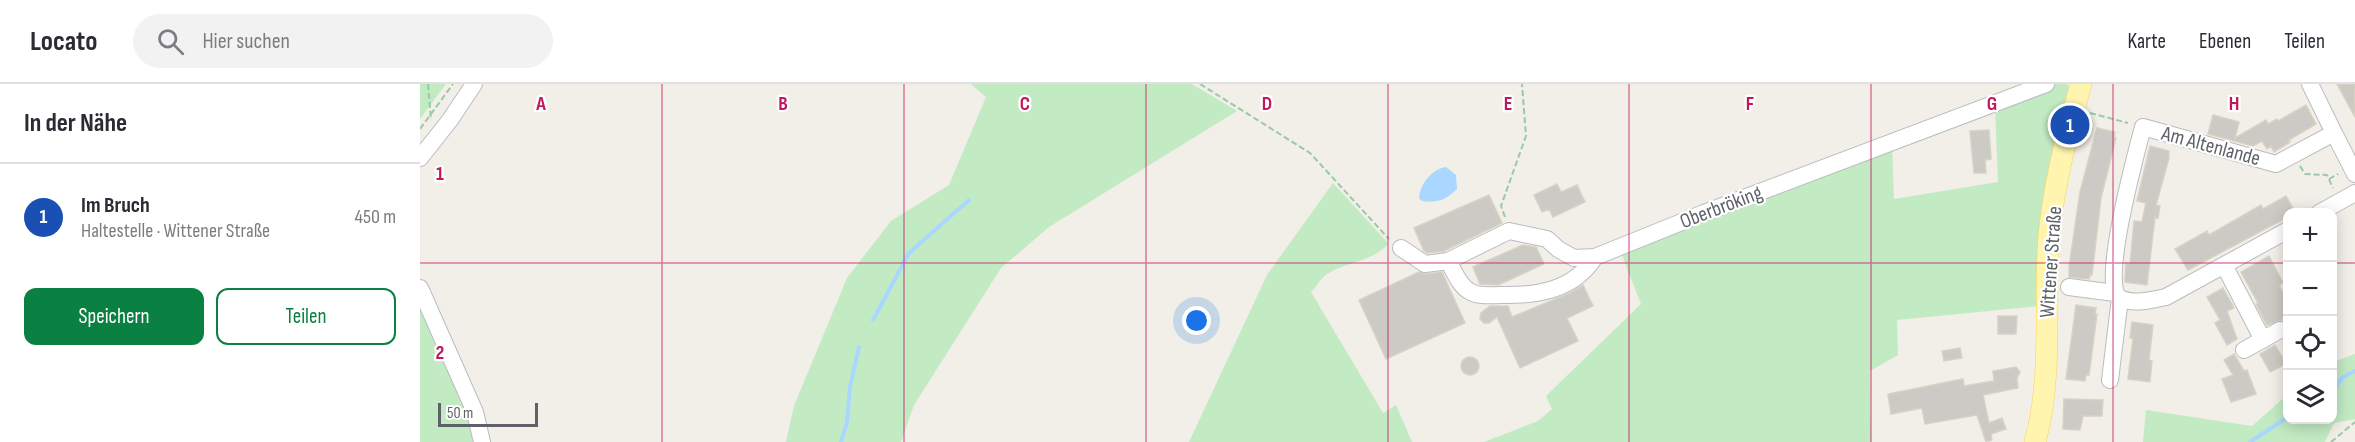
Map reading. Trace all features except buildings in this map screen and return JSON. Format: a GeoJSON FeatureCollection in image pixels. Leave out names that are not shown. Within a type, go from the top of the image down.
{"type":"FeatureCollection","features":[{"type":"Feature","properties":{"kind":"main road","name":"Wittener Straße"},"geometry":{"type":"LineString","coordinates":[[2036,442],[2040,426],[2045,369],[2048,249],[2052,215],[2062,158],[2081,84]]}},
{"type":"Feature","properties":{"kind":"street"},"geometry":{"type":"LineString","coordinates":[[420,158],[450,120],[474,84]]}},
{"type":"Feature","properties":{"kind":"street","name":"Oberbröking"},"geometry":{"type":"LineString","coordinates":[[1509,231],[1547,239],[1558,249],[1574,258],[1595,256],[2046,84]]}},
{"type":"Feature","properties":{"kind":"street"},"geometry":{"type":"LineString","coordinates":[[2310,84],[2355,174]]}},
{"type":"Feature","properties":{"kind":"street","name":"Am Altenlande"},"geometry":{"type":"LineString","coordinates":[[2110,380],[2117,296],[2113,280],[2119,230],[2142,127],[2276,164],[2334,133]]}},
{"type":"Feature","properties":{"kind":"street"},"geometry":{"type":"LineString","coordinates":[[2328,208],[2355,193]]}},
{"type":"Feature","properties":{"kind":"street"},"geometry":{"type":"LineString","coordinates":[[1401,248],[1425,264],[1448,261],[1509,231]]}},
{"type":"Feature","properties":{"kind":"street"},"geometry":{"type":"LineString","coordinates":[[2069,287],[2151,300],[2166,297],[2283,233]]}},
{"type":"Feature","properties":{"kind":"street"},"geometry":{"type":"LineString","coordinates":[[1448,261],[1462,286],[1470,293],[1520,296],[1545,293],[1568,283],[1587,269],[1595,256]]}},
{"type":"Feature","properties":{"kind":"street"},"geometry":{"type":"LineString","coordinates":[[2224,265],[2263,340]]}},
{"type":"Feature","properties":{"kind":"street"},"geometry":{"type":"LineString","coordinates":[[420,288],[475,412],[482,442]]}},
{"type":"Feature","properties":{"kind":"street"},"geometry":{"type":"LineString","coordinates":[[2244,350],[2280,330]]}},
{"type":"Feature","properties":{"kind":"path"},"geometry":{"type":"LineString","coordinates":[[428,84],[431,115]]}},
{"type":"Feature","properties":{"kind":"path"},"geometry":{"type":"LineString","coordinates":[[420,129],[453,84]]}},
{"type":"Feature","properties":{"kind":"path"},"geometry":{"type":"LineString","coordinates":[[1200,84],[1310,153],[1387,238],[1401,248]]}},
{"type":"Feature","properties":{"kind":"path"},"geometry":{"type":"LineString","coordinates":[[1509,231],[1501,206],[1526,136],[1522,84]]}},
{"type":"Feature","properties":{"kind":"path"},"geometry":{"type":"LineString","coordinates":[[2074,109],[2142,127]]}},
{"type":"Feature","properties":{"kind":"path"},"geometry":{"type":"LineString","coordinates":[[2299,165],[2305,174],[2327,175],[2334,189]]}},
{"type":"Feature","properties":{"kind":"path"},"geometry":{"type":"LineString","coordinates":[[2331,442],[2355,422]]}},
{"type":"Feature","properties":{"kind":"green space"},"geometry":{"type":"Polygon","coordinates":[[[420,84],[446,84],[420,119],[420,84]]]}},
{"type":"Feature","properties":{"kind":"green space"},"geometry":{"type":"Polygon","coordinates":[[[971,84],[1192,84],[1237,111],[1049,227],[1001,268],[914,405],[901,442],[786,442],[794,406],[847,278],[891,221],[949,185],[986,97],[971,84]]]}},
{"type":"Feature","properties":{"kind":"green space"},"geometry":{"type":"Polygon","coordinates":[[[2056,84],[2066,84],[2071,87],[2040,306],[1897,320],[1898,355],[1870,371],[1871,442],[1484,442],[1538,421],[1552,409],[1546,396],[1641,304],[1620,250],[1892,145],[1894,199],[1998,182],[1995,107],[2056,84]]]}},
{"type":"Feature","properties":{"kind":"green space"},"geometry":{"type":"Polygon","coordinates":[[[1333,183],[1388,243],[1383,249],[1369,257],[1327,274],[1311,292],[1383,413],[1396,405],[1412,442],[1189,442],[1267,275],[1333,183]]]}},
{"type":"Feature","properties":{"kind":"green space"},"geometry":{"type":"Polygon","coordinates":[[[420,302],[424,307],[478,442],[420,442],[420,302]]]}},
{"type":"Feature","properties":{"kind":"green space"},"geometry":{"type":"Polygon","coordinates":[[[2355,354],[2355,419],[2337,422],[2337,370],[2337,361],[2355,354]]]}},
{"type":"Feature","properties":{"kind":"green space"},"geometry":{"type":"Polygon","coordinates":[[[2283,399],[2283,424],[2334,424],[2325,442],[2143,442],[2146,410],[2252,426],[2283,399]]]}},
{"type":"Feature","properties":{"kind":"water"},"geometry":{"type":"Polygon","coordinates":[[[1446,167],[1456,175],[1457,189],[1441,200],[1422,201],[1419,198],[1424,183],[1436,171],[1446,167]]]}},
{"type":"Feature","properties":{"kind":"waterway"},"geometry":{"type":"LineString","coordinates":[[873,320],[909,253],[969,200]]}},
{"type":"Feature","properties":{"kind":"waterway"},"geometry":{"type":"LineString","coordinates":[[841,442],[847,422],[850,387],[859,347]]}},
{"type":"Feature","properties":{"kind":"waterway"},"geometry":{"type":"LineString","coordinates":[[2337,385],[2343,377],[2355,371]]}},
{"type":"Feature","properties":{"kind":"waterway"},"geometry":{"type":"LineString","coordinates":[[2250,442],[2283,420]]}},
{"type":"Feature","properties":{"kind":"place","name":"Im Bruch"},"geometry":{"type":"Point","coordinates":[2070,125]}}]}
